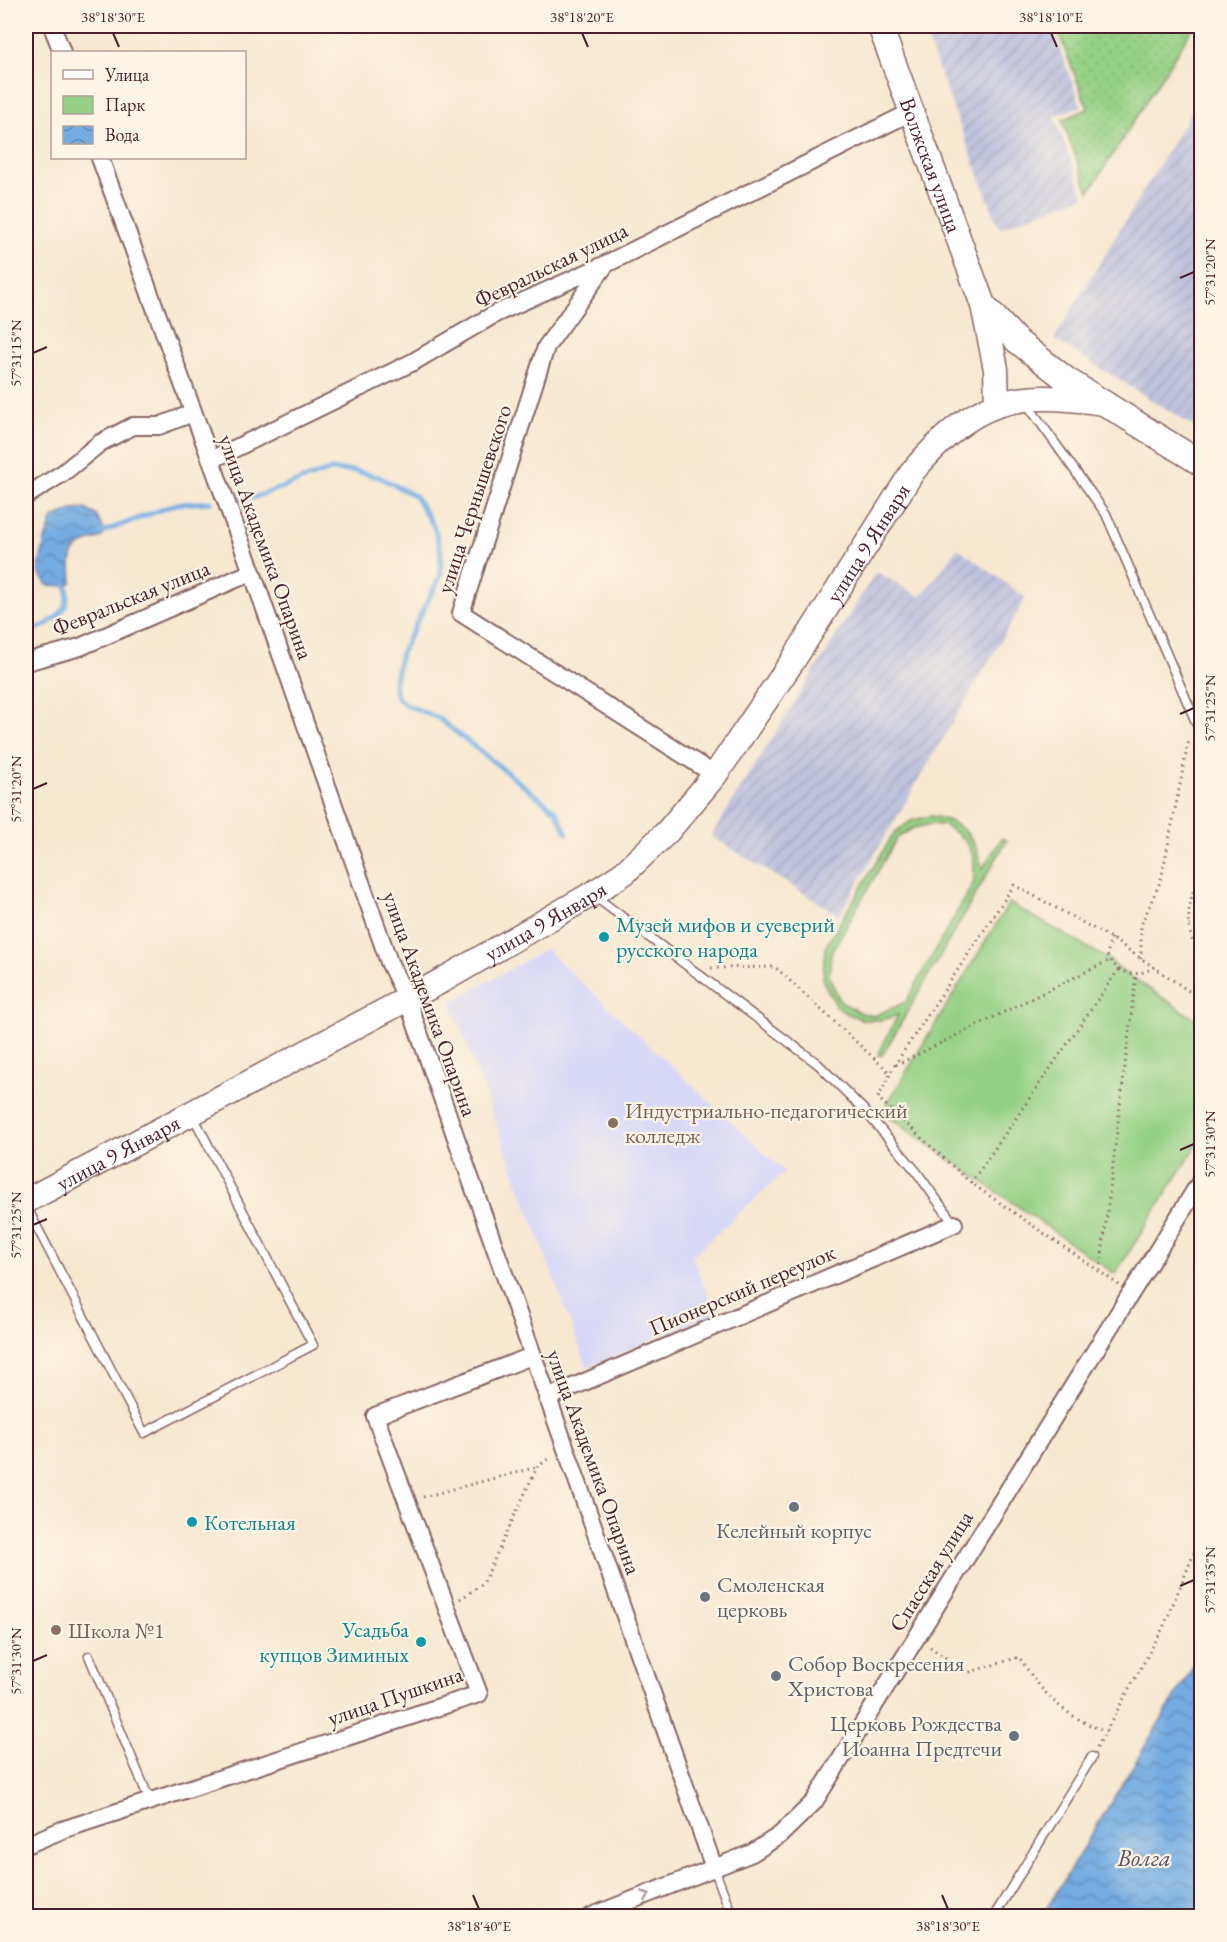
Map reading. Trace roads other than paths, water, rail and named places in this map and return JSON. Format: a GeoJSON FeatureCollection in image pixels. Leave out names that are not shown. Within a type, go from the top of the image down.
{"type":"FeatureCollection","features":[{"type":"Feature","properties":{"kind":"main road","name":"Волжская улица"},"geometry":{"type":"LineString","coordinates":[[880,26],[983,305],[996,369],[997,404]]}},
{"type":"Feature","properties":{"kind":"main road"},"geometry":{"type":"LineString","coordinates":[[983,305],[1036,358],[1202,464]]}},
{"type":"Feature","properties":{"kind":"main road","name":"улица 9 Января"},"geometry":{"type":"LineString","coordinates":[[26,1201],[407,999],[592,894],[647,853],[715,775],[792,662],[913,471],[936,444],[969,419],[997,404],[1022,398],[1052,397],[1104,403]]}},
{"type":"Feature","properties":{"kind":"street"},"geometry":{"type":"LineString","coordinates":[[52,26],[62,51]]}},
{"type":"Feature","properties":{"kind":"street","name":"Февральская улица"},"geometry":{"type":"LineString","coordinates":[[211,460],[413,362],[495,314],[606,264],[911,112]]}},
{"type":"Feature","properties":{"kind":"street","name":"улица Академика Опарина"},"geometry":{"type":"LineString","coordinates":[[100,159],[252,572],[389,962],[407,999],[714,1868]]}},
{"type":"Feature","properties":{"kind":"street","name":"улица Чернышевского"},"geometry":{"type":"LineString","coordinates":[[606,264],[546,347],[461,613],[715,775]]}},
{"type":"Feature","properties":{"kind":"street"},"geometry":{"type":"LineString","coordinates":[[26,496],[63,473],[100,443],[133,426],[159,426],[193,413]]}},
{"type":"Feature","properties":{"kind":"street","name":"Февральская улица"},"geometry":{"type":"LineString","coordinates":[[26,662],[80,647],[252,572]]}},
{"type":"Feature","properties":{"kind":"street","name":"Спасская улица"},"geometry":{"type":"LineString","coordinates":[[592,1917],[752,1853],[801,1818],[814,1802],[1202,1179]]}},
{"type":"Feature","properties":{"kind":"street","name":"Пионерский переулок"},"geometry":{"type":"LineString","coordinates":[[547,1398],[954,1224]]}},
{"type":"Feature","properties":{"kind":"street","name":"улица Пушкина"},"geometry":{"type":"LineString","coordinates":[[26,1845],[150,1801],[479,1694],[375,1416],[532,1356]]}},
{"type":"Feature","properties":{"kind":"lane"},"geometry":{"type":"LineString","coordinates":[[1022,398],[1106,514],[1190,713],[1202,736]]}},
{"type":"Feature","properties":{"kind":"lane"},"geometry":{"type":"LineString","coordinates":[[592,894],[818,1064],[864,1110],[916,1171],[954,1224]]}},
{"type":"Feature","properties":{"kind":"lane"},"geometry":{"type":"LineString","coordinates":[[26,1206],[144,1433],[313,1345],[191,1113]]}},
{"type":"Feature","properties":{"kind":"lane"},"geometry":{"type":"LineString","coordinates":[[89,1656],[150,1801]]}},
{"type":"Feature","properties":{"kind":"lane"},"geometry":{"type":"LineString","coordinates":[[994,1917],[1092,1757]]}},
{"type":"Feature","properties":{"kind":"lane"},"geometry":{"type":"LineString","coordinates":[[714,1868],[732,1917]]}},
{"type":"Feature","properties":{"kind":"water"},"geometry":{"type":"Polygon","coordinates":[[[85,509],[96,515],[105,532],[102,537],[85,543],[75,551],[71,562],[72,581],[67,586],[47,585],[38,571],[53,518],[72,510],[85,509]]]}},
{"type":"Feature","properties":{"kind":"water","name":"Волга"},"geometry":{"type":"Polygon","coordinates":[[[1201,1654],[1201,1916],[1042,1916],[1201,1654]]]}},
{"type":"Feature","properties":{"kind":"waterway"},"geometry":{"type":"LineString","coordinates":[[240,499],[255,497],[331,470],[355,471],[379,477],[415,496],[434,527],[441,551],[441,575],[401,653],[394,684],[397,697],[404,704],[438,718],[556,811],[567,833]]}},
{"type":"Feature","properties":{"kind":"waterway"},"geometry":{"type":"LineString","coordinates":[[100,533],[176,504],[211,502]]}},
{"type":"Feature","properties":{"kind":"waterway"},"geometry":{"type":"LineString","coordinates":[[26,633],[51,621],[64,609],[67,601],[65,580]]}},
{"type":"Feature","properties":{"kind":"place","name":"Музей мифов и суеверий русского народа"},"geometry":{"type":"Point","coordinates":[604,937]}},
{"type":"Feature","properties":{"kind":"place","name":"Индустриально-педагогический колледж"},"geometry":{"type":"Point","coordinates":[613,1123]}},
{"type":"Feature","properties":{"kind":"place","name":"Келейный корпус"},"geometry":{"type":"Point","coordinates":[794,1507]}},
{"type":"Feature","properties":{"kind":"place","name":"Котельная"},"geometry":{"type":"Point","coordinates":[192,1522]}},
{"type":"Feature","properties":{"kind":"place","name":"Смоленская церковь"},"geometry":{"type":"Point","coordinates":[705,1597]}},
{"type":"Feature","properties":{"kind":"place","name":"Школа №1"},"geometry":{"type":"Point","coordinates":[56,1630]}},
{"type":"Feature","properties":{"kind":"place","name":"Усадьба купцов Зиминых"},"geometry":{"type":"Point","coordinates":[421,1642]}},
{"type":"Feature","properties":{"kind":"place","name":"Собор Воскресения Христова"},"geometry":{"type":"Point","coordinates":[776,1676]}},
{"type":"Feature","properties":{"kind":"place","name":"Церковь Рождества Иоанна Предтечи"},"geometry":{"type":"Point","coordinates":[1014,1736]}}]}
